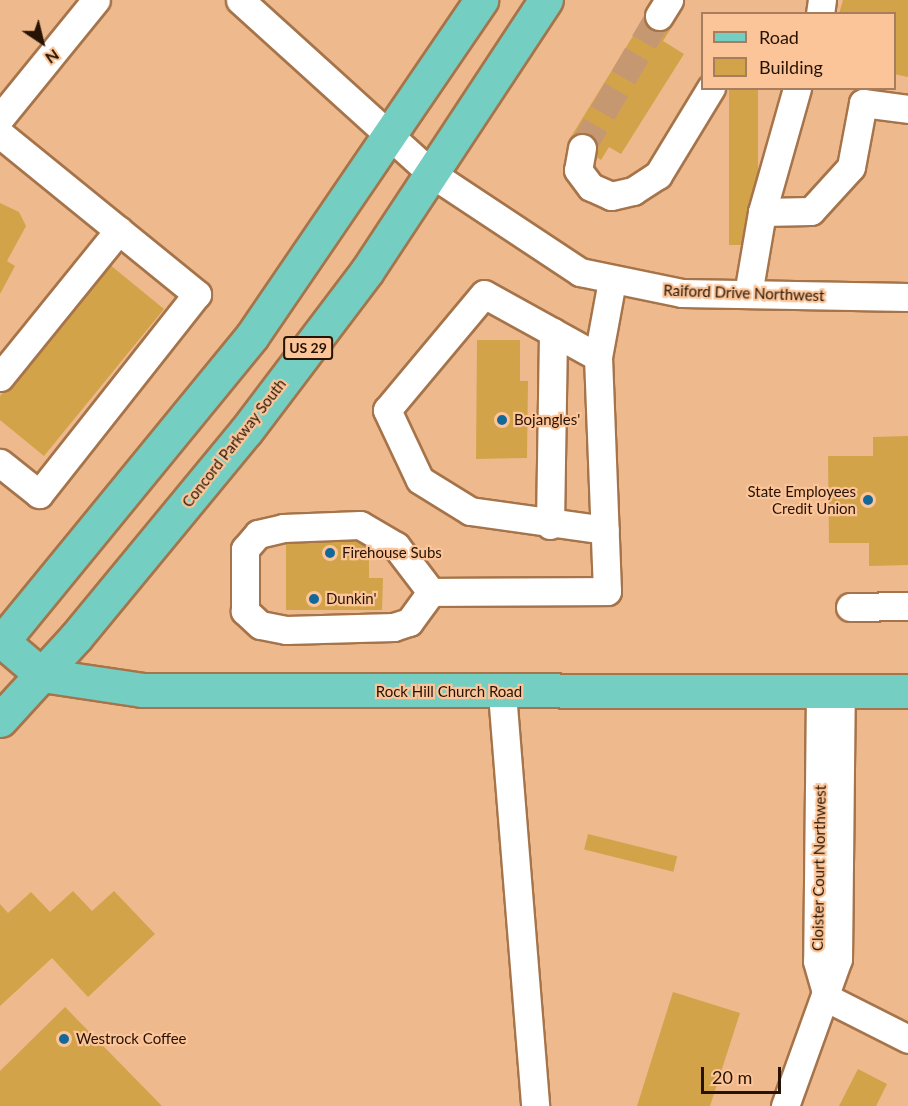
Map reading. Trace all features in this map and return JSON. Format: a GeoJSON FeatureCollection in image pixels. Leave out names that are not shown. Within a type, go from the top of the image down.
{"type":"FeatureCollection","features":[{"type":"Feature","properties":{"kind":"main road"},"geometry":{"type":"LineString","coordinates":[[42,675],[1,641],[252,336],[392,138],[481,0]]}},
{"type":"Feature","properties":{"kind":"main road","name":"Concord Parkway South"},"geometry":{"type":"LineString","coordinates":[[0,720],[42,675],[246,431],[432,174],[546,0]]}},
{"type":"Feature","properties":{"kind":"main road","name":"Rock Hill Church Road"},"geometry":{"type":"LineString","coordinates":[[42,675],[142,690],[502,693],[908,691]]}},
{"type":"Feature","properties":{"kind":"street"},"geometry":{"type":"LineString","coordinates":[[0,118],[96,0]]}},
{"type":"Feature","properties":{"kind":"street","name":"Raiford Drive Northwest"},"geometry":{"type":"LineString","coordinates":[[240,0],[432,174],[530,244],[580,272],[612,281],[682,293],[908,297]]}},
{"type":"Feature","properties":{"kind":"street"},"geometry":{"type":"LineString","coordinates":[[582,148],[578,170],[591,187],[611,196],[633,191],[658,175],[710,90]]}},
{"type":"Feature","properties":{"kind":"street"},"geometry":{"type":"LineString","coordinates":[[748,294],[762,212],[796,90]]}},
{"type":"Feature","properties":{"kind":"street"},"geometry":{"type":"LineString","coordinates":[[762,212],[811,211],[851,167],[863,103],[908,109]]}},
{"type":"Feature","properties":{"kind":"street"},"geometry":{"type":"LineString","coordinates":[[0,134],[197,294],[39,494],[0,463]]}},
{"type":"Feature","properties":{"kind":"street"},"geometry":{"type":"LineString","coordinates":[[0,377],[119,230]]}},
{"type":"Feature","properties":{"kind":"street"},"geometry":{"type":"LineString","coordinates":[[431,592],[607,591],[598,357],[612,281]]}},
{"type":"Feature","properties":{"kind":"street"},"geometry":{"type":"LineString","coordinates":[[598,357],[484,294],[387,410],[420,480],[470,512],[550,525],[604,530]]}},
{"type":"Feature","properties":{"kind":"street"},"geometry":{"type":"LineString","coordinates":[[550,525],[553,332]]}},
{"type":"Feature","properties":{"kind":"street"},"geometry":{"type":"LineString","coordinates":[[360,525],[396,546],[431,592],[409,622],[365,629],[286,630],[260,625],[245,610],[245,549],[258,534],[317,526],[360,525]]}},
{"type":"Feature","properties":{"kind":"street"},"geometry":{"type":"LineString","coordinates":[[850,607],[908,606]]}},
{"type":"Feature","properties":{"kind":"street"},"geometry":{"type":"LineString","coordinates":[[785,1106],[827,998],[838,959],[831,692]]}},
{"type":"Feature","properties":{"kind":"street"},"geometry":{"type":"LineString","coordinates":[[502,693],[528,1100]]}},
{"type":"Feature","properties":{"kind":"street"},"geometry":{"type":"LineString","coordinates":[[827,998],[908,1039]]}},
{"type":"Feature","properties":{"kind":"building"},"geometry":{"type":"Polygon","coordinates":[[[843,0],[908,0],[908,77],[896,74],[896,12],[840,12],[843,0]]]}},
{"type":"Feature","properties":{"kind":"building"},"geometry":{"type":"Polygon","coordinates":[[[649,10],[673,25],[663,41],[684,54],[621,154],[609,147],[601,160],[569,140],[649,10]]]}},
{"type":"Feature","properties":{"kind":"building"},"geometry":{"type":"Polygon","coordinates":[[[729,90],[758,90],[758,245],[729,245],[729,90]]]}},
{"type":"Feature","properties":{"kind":"building"},"geometry":{"type":"Polygon","coordinates":[[[0,203],[19,212],[26,226],[7,261],[15,266],[0,294],[0,203]]]}},
{"type":"Feature","properties":{"kind":"building"},"geometry":{"type":"Polygon","coordinates":[[[109,264],[164,309],[44,456],[0,420],[0,396],[109,264]]]}},
{"type":"Feature","properties":{"kind":"building","name":"Bojangles'"},"geometry":{"type":"Polygon","coordinates":[[[477,340],[520,340],[520,381],[528,381],[527,458],[476,459],[477,340]]]}},
{"type":"Feature","properties":{"kind":"building","name":"State Employees Credit Union"},"geometry":{"type":"Polygon","coordinates":[[[908,436],[908,565],[869,566],[869,543],[829,543],[828,456],[873,456],[873,437],[908,436]]]}},
{"type":"Feature","properties":{"kind":"building"},"geometry":{"type":"Polygon","coordinates":[[[286,540],[369,540],[369,578],[383,578],[382,610],[286,610],[286,540]]]}},
{"type":"Feature","properties":{"kind":"building"},"geometry":{"type":"Polygon","coordinates":[[[588,834],[677,856],[673,872],[584,850],[588,834]]]}},
{"type":"Feature","properties":{"kind":"building"},"geometry":{"type":"Polygon","coordinates":[[[73,891],[92,911],[114,891],[155,934],[88,997],[52,958],[0,1006],[0,904],[8,913],[31,892],[50,912],[73,891]]]}},
{"type":"Feature","properties":{"kind":"building"},"geometry":{"type":"Polygon","coordinates":[[[673,992],[740,1013],[710,1106],[637,1106],[673,992]]]}},
{"type":"Feature","properties":{"kind":"building","name":"Westrock Coffee"},"geometry":{"type":"Polygon","coordinates":[[[65,1007],[162,1106],[0,1106],[0,1071],[65,1007]]]}},
{"type":"Feature","properties":{"kind":"building"},"geometry":{"type":"Polygon","coordinates":[[[858,1069],[887,1084],[876,1106],[839,1106],[858,1069]]]}},
{"type":"Feature","properties":{"kind":"tunnel"},"geometry":{"type":"LineString","coordinates":[[582,148],[659,16]]}},
{"type":"Feature","properties":{"kind":"place","name":"Bojangles'"},"geometry":{"type":"Point","coordinates":[502,420]}},
{"type":"Feature","properties":{"kind":"place","name":"State Employees Credit Union"},"geometry":{"type":"Point","coordinates":[868,500]}},
{"type":"Feature","properties":{"kind":"place","name":"Firehouse Subs"},"geometry":{"type":"Point","coordinates":[330,553]}},
{"type":"Feature","properties":{"kind":"place","name":"Dunkin'"},"geometry":{"type":"Point","coordinates":[314,599]}},
{"type":"Feature","properties":{"kind":"place","name":"Westrock Coffee"},"geometry":{"type":"Point","coordinates":[64,1039]}}]}
